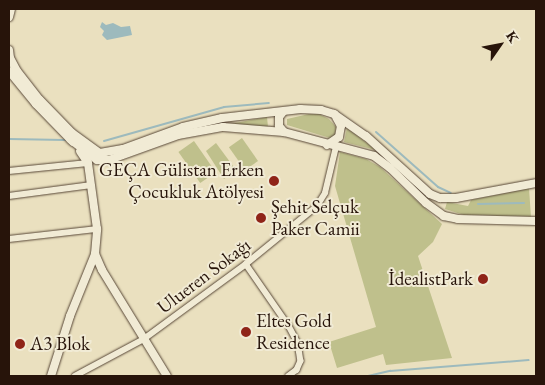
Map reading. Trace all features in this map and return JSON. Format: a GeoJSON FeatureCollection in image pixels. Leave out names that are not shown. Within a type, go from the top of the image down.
{"type":"FeatureCollection","features":[{"type":"Feature","properties":{"kind":"street"},"geometry":{"type":"LineString","coordinates":[[9,17],[11,9]]}},
{"type":"Feature","properties":{"kind":"street"},"geometry":{"type":"LineString","coordinates":[[9,50],[10,58],[17,71],[40,100],[95,153],[97,160],[90,185]]}},
{"type":"Feature","properties":{"kind":"street"},"geometry":{"type":"LineString","coordinates":[[9,71],[36,104],[70,139],[88,163],[97,230],[95,254],[70,316],[51,376]]}},
{"type":"Feature","properties":{"kind":"street"},"geometry":{"type":"LineString","coordinates":[[88,146],[100,153],[109,153],[183,127],[222,118],[300,109],[321,110],[334,114],[387,153],[430,194],[440,198],[456,198],[536,184]]}},
{"type":"Feature","properties":{"kind":"street"},"geometry":{"type":"LineString","coordinates":[[283,112],[279,117],[279,126],[284,132]]}},
{"type":"Feature","properties":{"kind":"street"},"geometry":{"type":"LineString","coordinates":[[327,145],[339,137],[341,126],[334,114]]}},
{"type":"Feature","properties":{"kind":"street"},"geometry":{"type":"LineString","coordinates":[[70,139],[97,160],[116,158],[178,135],[223,127],[284,132],[382,160],[426,203],[444,216],[458,220],[536,221]]}},
{"type":"Feature","properties":{"kind":"street","name":"Ulueren Sokağı"},"geometry":{"type":"LineString","coordinates":[[75,376],[144,340],[246,264],[317,206],[325,193],[336,147]]}},
{"type":"Feature","properties":{"kind":"street"},"geometry":{"type":"LineString","coordinates":[[9,171],[88,163]]}},
{"type":"Feature","properties":{"kind":"street"},"geometry":{"type":"LineString","coordinates":[[9,196],[90,185]]}},
{"type":"Feature","properties":{"kind":"street"},"geometry":{"type":"LineString","coordinates":[[9,239],[97,230]]}},
{"type":"Feature","properties":{"kind":"street"},"geometry":{"type":"LineString","coordinates":[[95,254],[102,270],[167,376]]}},
{"type":"Feature","properties":{"kind":"street"},"geometry":{"type":"LineString","coordinates":[[246,264],[289,326],[298,343],[301,361],[296,370],[289,376]]}},
{"type":"Feature","properties":{"kind":"green space"},"geometry":{"type":"Polygon","coordinates":[[[309,114],[319,114],[329,119],[336,127],[335,136],[330,138],[287,125],[287,119],[309,114]]]}},
{"type":"Feature","properties":{"kind":"green space"},"geometry":{"type":"Polygon","coordinates":[[[267,117],[268,127],[230,124],[267,117]]]}},
{"type":"Feature","properties":{"kind":"green space"},"geometry":{"type":"Polygon","coordinates":[[[347,128],[376,150],[344,142],[347,128]]]}},
{"type":"Feature","properties":{"kind":"green space"},"geometry":{"type":"Polygon","coordinates":[[[242,138],[258,161],[245,170],[229,147],[242,138]]]}},
{"type":"Feature","properties":{"kind":"green space"},"geometry":{"type":"Polygon","coordinates":[[[194,141],[216,172],[200,183],[178,152],[194,141]]]}},
{"type":"Feature","properties":{"kind":"green space"},"geometry":{"type":"Polygon","coordinates":[[[216,143],[236,170],[224,179],[206,151],[216,143]]]}},
{"type":"Feature","properties":{"kind":"green space"},"geometry":{"type":"Polygon","coordinates":[[[340,152],[366,159],[380,167],[442,224],[433,242],[418,256],[452,358],[386,365],[383,354],[337,368],[329,342],[376,327],[335,186],[340,152]]]}},
{"type":"Feature","properties":{"kind":"green space"},"geometry":{"type":"Polygon","coordinates":[[[529,188],[531,217],[464,215],[445,209],[447,202],[468,206],[471,200],[529,188]]]}},
{"type":"Feature","properties":{"kind":"water"},"geometry":{"type":"Polygon","coordinates":[[[102,22],[106,25],[113,23],[121,27],[130,26],[132,35],[107,40],[102,35],[104,31],[100,27],[102,22]]]}},
{"type":"Feature","properties":{"kind":"waterway"},"geometry":{"type":"LineString","coordinates":[[104,141],[224,107],[269,103]]}},
{"type":"Feature","properties":{"kind":"waterway"},"geometry":{"type":"LineString","coordinates":[[376,132],[438,187],[451,193]]}},
{"type":"Feature","properties":{"kind":"waterway"},"geometry":{"type":"LineString","coordinates":[[9,139],[65,140]]}},
{"type":"Feature","properties":{"kind":"waterway"},"geometry":{"type":"LineString","coordinates":[[478,204],[524,203]]}},
{"type":"Feature","properties":{"kind":"waterway"},"geometry":{"type":"LineString","coordinates":[[368,376],[390,371],[529,360]]}},
{"type":"Feature","properties":{"kind":"place","name":"GEÇA Gülistan Erken Çocukluk Atölyesi"},"geometry":{"type":"Point","coordinates":[274,181]}},
{"type":"Feature","properties":{"kind":"place","name":"Şehit Selçuk Paker Camii"},"geometry":{"type":"Point","coordinates":[261,218]}},
{"type":"Feature","properties":{"kind":"place","name":"İdealistPark"},"geometry":{"type":"Point","coordinates":[483,279]}},
{"type":"Feature","properties":{"kind":"place","name":"Eltes Gold Residence"},"geometry":{"type":"Point","coordinates":[246,332]}},
{"type":"Feature","properties":{"kind":"place","name":"A3 Blok"},"geometry":{"type":"Point","coordinates":[20,344]}}]}
